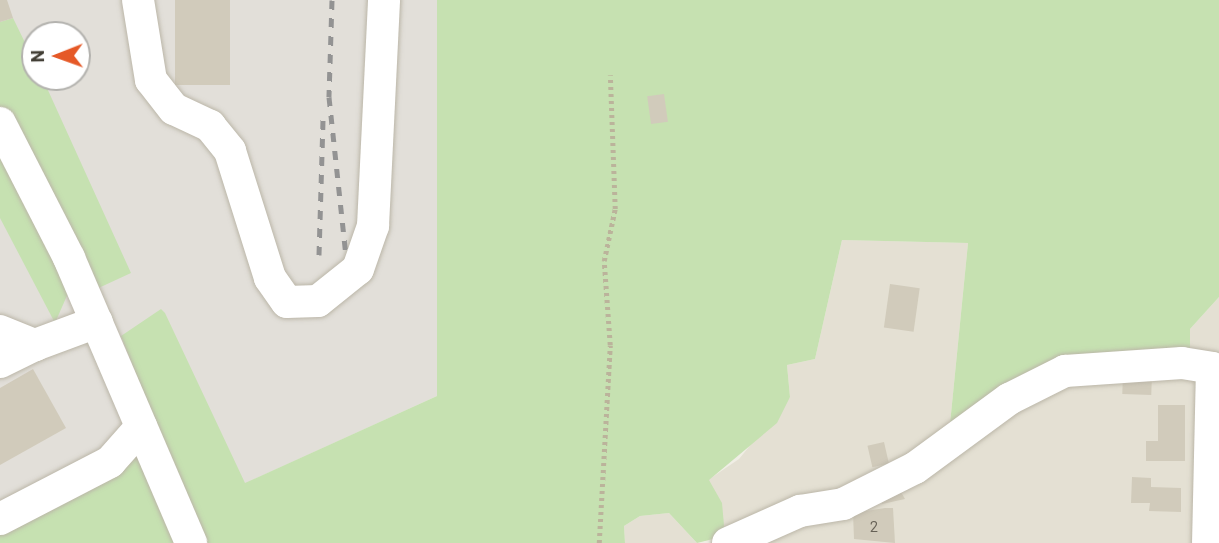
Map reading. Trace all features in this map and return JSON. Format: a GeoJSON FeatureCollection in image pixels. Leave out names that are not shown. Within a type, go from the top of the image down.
{"type":"FeatureCollection","features":[{"type":"Feature","properties":{"kind":"street"},"geometry":{"type":"LineString","coordinates":[[138,0],[151,80],[174,109],[210,126],[230,151],[270,278],[287,302],[318,301],[358,269],[373,226],[384,0]]}},
{"type":"Feature","properties":{"kind":"street"},"geometry":{"type":"LineString","coordinates":[[0,124],[97,322],[191,543]]}},
{"type":"Feature","properties":{"kind":"street"},"geometry":{"type":"LineString","coordinates":[[0,362],[35,345],[97,322]]}},
{"type":"Feature","properties":{"kind":"street"},"geometry":{"type":"LineString","coordinates":[[0,331],[35,345]]}},
{"type":"Feature","properties":{"kind":"street"},"geometry":{"type":"LineString","coordinates":[[728,543],[800,511],[843,504],[915,468],[1009,399],[1065,371],[1182,363],[1212,368],[1208,543]]}},
{"type":"Feature","properties":{"kind":"street"},"geometry":{"type":"LineString","coordinates":[[0,519],[110,462],[141,427]]}},
{"type":"Feature","properties":{"kind":"path"},"geometry":{"type":"LineString","coordinates":[[599,543],[610,345],[604,261],[615,209],[610,75]]}},
{"type":"Feature","properties":{"kind":"shaded area"},"geometry":{"type":"Polygon","coordinates":[[[0,0],[437,0],[437,396],[250,481],[278,543],[0,543],[0,0]]]}},
{"type":"Feature","properties":{"kind":"shaded area"},"geometry":{"type":"Polygon","coordinates":[[[842,240],[968,243],[950,424],[1061,379],[1206,373],[1202,543],[710,543],[725,536],[708,480],[739,459],[790,397],[787,365],[815,359],[842,240]]]}},
{"type":"Feature","properties":{"kind":"shaded area"},"geometry":{"type":"Polygon","coordinates":[[[1219,297],[1219,358],[1190,359],[1190,329],[1219,297]]]}},
{"type":"Feature","properties":{"kind":"shaded area"},"geometry":{"type":"Polygon","coordinates":[[[669,513],[697,543],[625,543],[624,526],[640,516],[669,513]]]}},
{"type":"Feature","properties":{"kind":"green space"},"geometry":{"type":"Polygon","coordinates":[[[437,0],[1219,0],[1219,297],[1190,329],[1190,359],[1106,371],[950,424],[968,243],[842,240],[815,359],[787,365],[790,397],[777,423],[709,480],[722,503],[725,536],[697,543],[669,513],[640,516],[624,526],[625,543],[203,543],[121,336],[161,309],[165,313],[245,483],[437,396],[437,0]]]}},
{"type":"Feature","properties":{"kind":"green space"},"geometry":{"type":"Polygon","coordinates":[[[13,18],[21,34],[21,91],[48,91],[131,273],[92,291],[0,106],[0,22],[13,18]]]}},
{"type":"Feature","properties":{"kind":"green space"},"geometry":{"type":"Polygon","coordinates":[[[0,147],[69,291],[55,323],[0,218],[0,147]]]}},
{"type":"Feature","properties":{"kind":"green space"},"geometry":{"type":"Polygon","coordinates":[[[136,452],[177,543],[0,543],[0,527],[136,452]]]}},
{"type":"Feature","properties":{"kind":"building"},"geometry":{"type":"Polygon","coordinates":[[[0,0],[7,0],[13,18],[0,22],[0,0]]]}},
{"type":"Feature","properties":{"kind":"building"},"geometry":{"type":"Polygon","coordinates":[[[175,0],[230,0],[230,85],[175,85],[175,0]]]}},
{"type":"Feature","properties":{"kind":"building"},"geometry":{"type":"Polygon","coordinates":[[[664,94],[668,122],[651,124],[647,96],[664,94]]]}},
{"type":"Feature","properties":{"kind":"building"},"geometry":{"type":"Polygon","coordinates":[[[890,284],[920,288],[914,332],[884,328],[890,284]]]}},
{"type":"Feature","properties":{"kind":"building"},"geometry":{"type":"Polygon","coordinates":[[[33,369],[66,428],[0,465],[0,388],[33,369]]]}},
{"type":"Feature","properties":{"kind":"building"},"geometry":{"type":"Polygon","coordinates":[[[1123,373],[1152,374],[1151,395],[1122,394],[1123,373]]]}},
{"type":"Feature","properties":{"kind":"building"},"geometry":{"type":"Polygon","coordinates":[[[1158,405],[1185,405],[1185,461],[1146,461],[1146,441],[1158,441],[1158,405]]]}},
{"type":"Feature","properties":{"kind":"building"},"geometry":{"type":"Polygon","coordinates":[[[884,442],[889,463],[872,467],[867,446],[884,442]]]}},
{"type":"Feature","properties":{"kind":"building"},"geometry":{"type":"Polygon","coordinates":[[[1132,477],[1151,478],[1151,487],[1181,488],[1181,512],[1149,511],[1150,503],[1131,503],[1132,477]]]}},
{"type":"Feature","properties":{"kind":"building"},"geometry":{"type":"Polygon","coordinates":[[[898,487],[905,499],[882,504],[877,495],[898,487]]]}},
{"type":"Feature","properties":{"kind":"building"},"geometry":{"type":"Polygon","coordinates":[[[893,508],[895,543],[854,539],[853,513],[893,508]]]}},
{"type":"Feature","properties":{"kind":"railway"},"geometry":{"type":"LineString","coordinates":[[332,0],[329,97],[346,255]]}},
{"type":"Feature","properties":{"kind":"railway"},"geometry":{"type":"LineString","coordinates":[[319,255],[323,119]]}}]}
